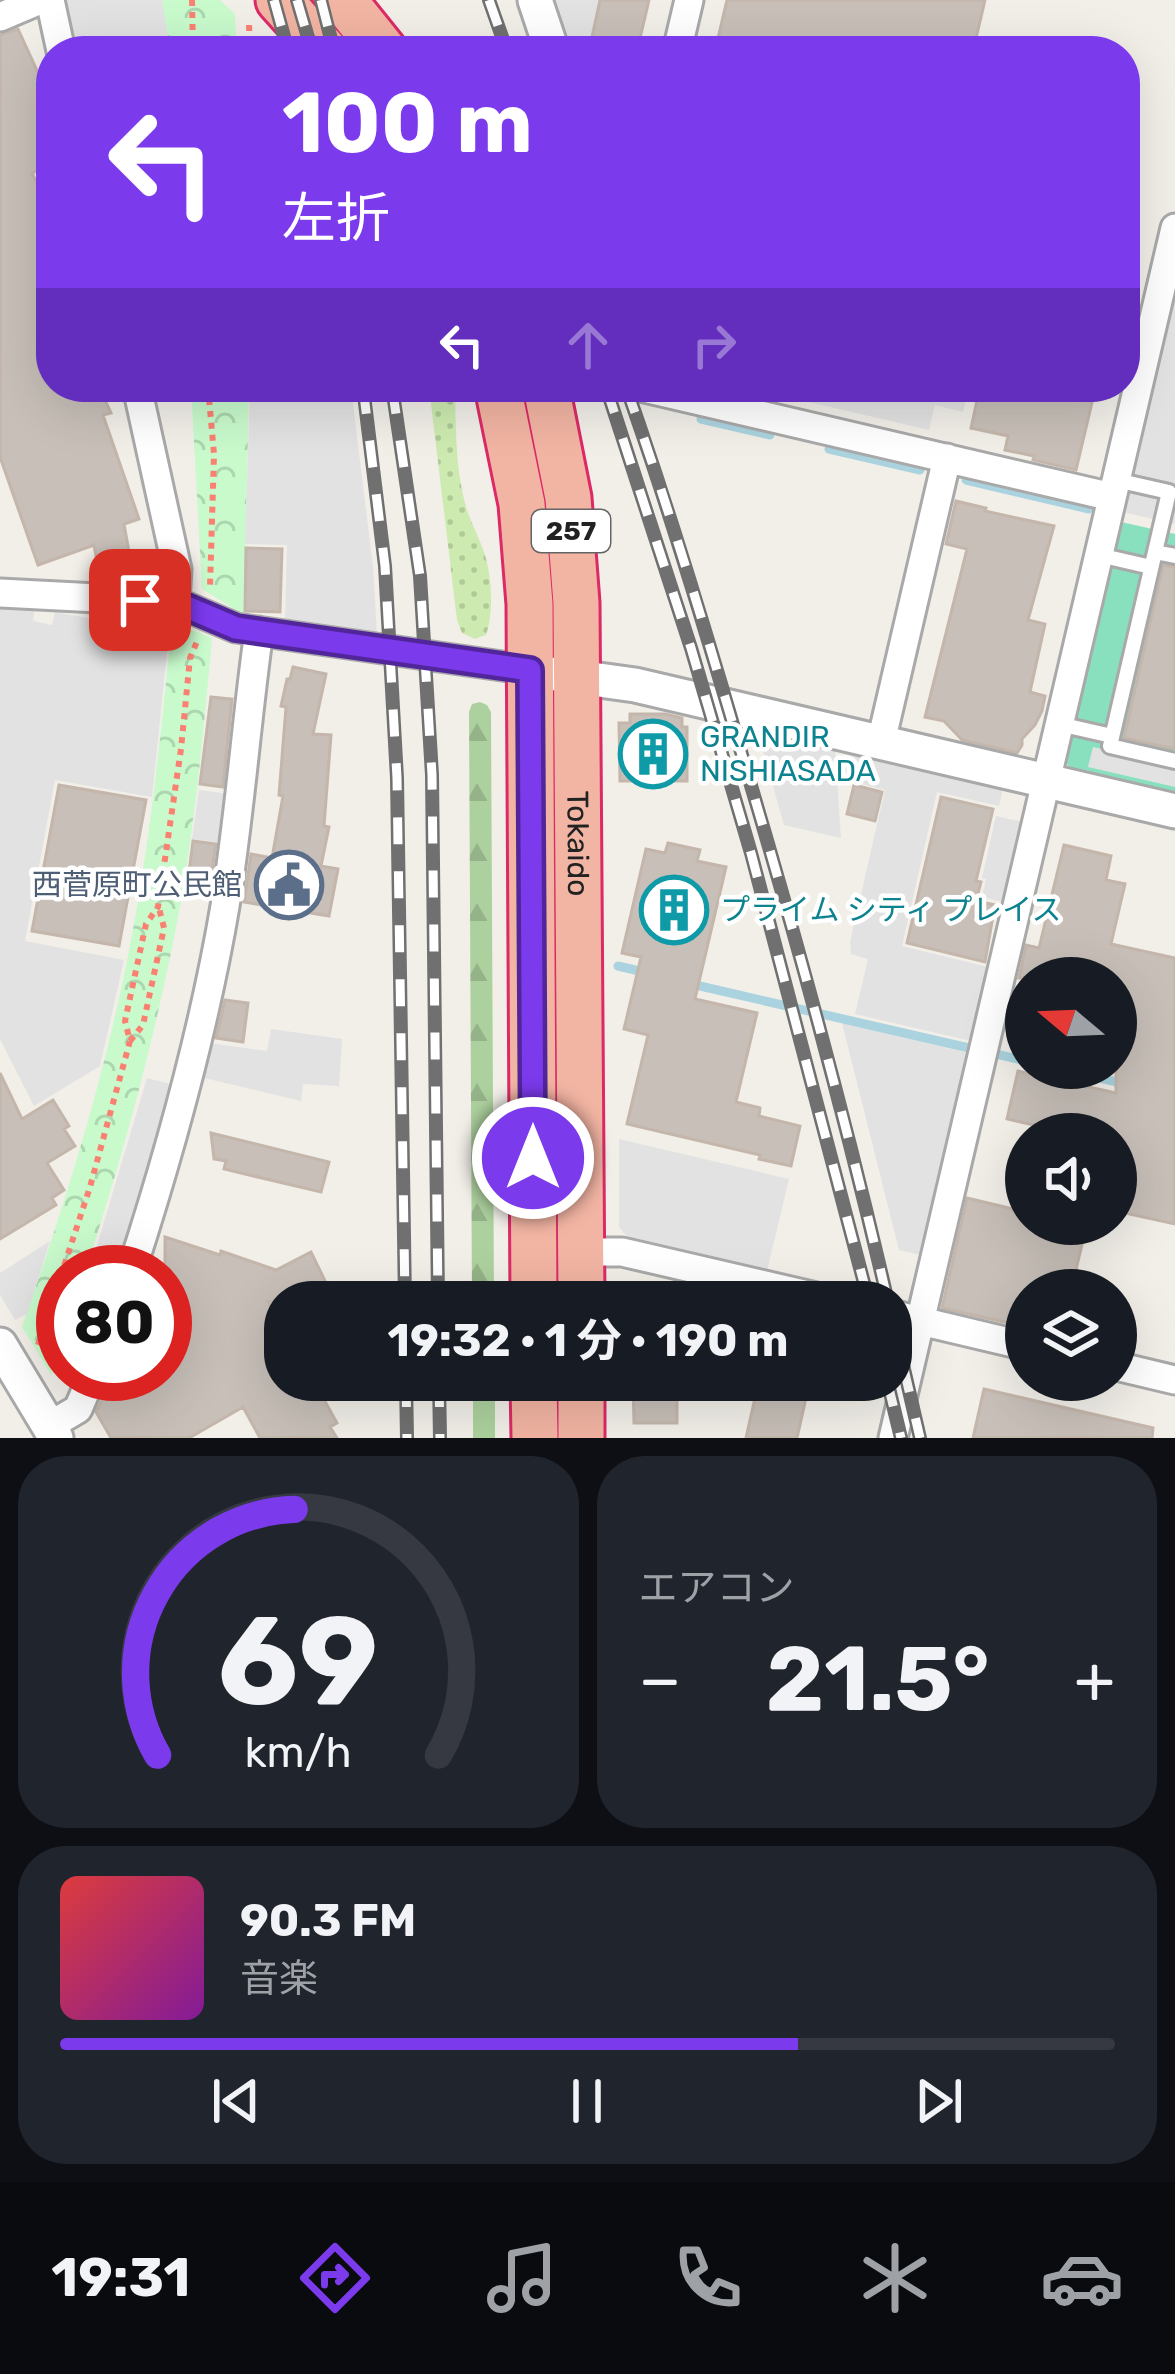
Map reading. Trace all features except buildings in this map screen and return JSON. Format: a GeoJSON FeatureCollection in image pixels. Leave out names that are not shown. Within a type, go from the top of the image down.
{"type":"FeatureCollection","features":[{"type":"Feature","properties":{"kind":"highway"},"geometry":{"type":"LineString","coordinates":[[343,0],[372,36]]}},
{"type":"Feature","properties":{"kind":"highway"},"geometry":{"type":"LineString","coordinates":[[264,6],[305,36]]}},
{"type":"Feature","properties":{"kind":"highway","name":"Tokaido"},"geometry":{"type":"LineString","coordinates":[[501,402],[522,504],[528,571],[534,1281]]}},
{"type":"Feature","properties":{"kind":"highway","name":"Tokaido"},"geometry":{"type":"LineString","coordinates":[[551,402],[568,498],[576,603],[580,1281]]}},
{"type":"Feature","properties":{"kind":"highway"},"geometry":{"type":"LineString","coordinates":[[534,1401],[535,1438]]}},
{"type":"Feature","properties":{"kind":"highway"},"geometry":{"type":"LineString","coordinates":[[581,1401],[581,1438]]}},
{"type":"Feature","properties":{"kind":"street"},"geometry":{"type":"LineString","coordinates":[[0,17],[40,0]]}},
{"type":"Feature","properties":{"kind":"street"},"geometry":{"type":"LineString","coordinates":[[50,0],[58,36]]}},
{"type":"Feature","properties":{"kind":"street"},"geometry":{"type":"LineString","coordinates":[[535,0],[548,36]]}},
{"type":"Feature","properties":{"kind":"street"},"geometry":{"type":"LineString","coordinates":[[681,36],[689,0]]}},
{"type":"Feature","properties":{"kind":"street"},"geometry":{"type":"LineString","coordinates":[[1140,381],[1174,240]]}},
{"type":"Feature","properties":{"kind":"street"},"geometry":{"type":"LineString","coordinates":[[139,402],[177,569],[175,602]]}},
{"type":"Feature","properties":{"kind":"street"},"geometry":{"type":"LineString","coordinates":[[705,402],[947,458],[1114,488]]}},
{"type":"Feature","properties":{"kind":"street"},"geometry":{"type":"LineString","coordinates":[[892,1438],[1135,402]]}},
{"type":"Feature","properties":{"kind":"street"},"geometry":{"type":"LineString","coordinates":[[881,742],[947,458]]}},
{"type":"Feature","properties":{"kind":"street"},"geometry":{"type":"LineString","coordinates":[[0,593],[175,602],[236,628],[634,685],[1175,811]]}},
{"type":"Feature","properties":{"kind":"street"},"geometry":{"type":"LineString","coordinates":[[139,1245],[174,1133],[210,983],[236,832],[259,631]]}},
{"type":"Feature","properties":{"kind":"street"},"geometry":{"type":"LineString","coordinates":[[580,1252],[622,1252],[747,1281]]}},
{"type":"Feature","properties":{"kind":"street"},"geometry":{"type":"LineString","coordinates":[[912,1319],[1005,1341]]}},
{"type":"Feature","properties":{"kind":"street"},"geometry":{"type":"LineString","coordinates":[[0,1345],[53,1432],[81,1401]]}},
{"type":"Feature","properties":{"kind":"street"},"geometry":{"type":"LineString","coordinates":[[1137,1371],[1175,1380]]}},
{"type":"Feature","properties":{"kind":"lane"},"geometry":{"type":"LineString","coordinates":[[1114,488],[1169,492],[1110,746],[1175,761]]}},
{"type":"Feature","properties":{"kind":"lane"},"geometry":{"type":"LineString","coordinates":[[1099,555],[1175,556]]}},
{"type":"Feature","properties":{"kind":"lane"},"geometry":{"type":"LineString","coordinates":[[1059,724],[1112,736]]}},
{"type":"Feature","properties":{"kind":"path"},"geometry":{"type":"LineString","coordinates":[[192,0],[193,36]]}},
{"type":"Feature","properties":{"kind":"path"},"geometry":{"type":"LineString","coordinates":[[255,36],[264,6]]}},
{"type":"Feature","properties":{"kind":"path"},"geometry":{"type":"LineString","coordinates":[[209,402],[214,454],[209,591]]}},
{"type":"Feature","properties":{"kind":"path"},"geometry":{"type":"LineString","coordinates":[[33,1360],[90,1187],[130,1041],[143,1025],[164,928],[158,908],[190,658],[200,634]]}},
{"type":"Feature","properties":{"kind":"path"},"geometry":{"type":"LineString","coordinates":[[130,1041],[125,1021],[137,963],[146,924],[158,908]]}},
{"type":"Feature","properties":{"kind":"green space"},"geometry":{"type":"Polygon","coordinates":[[[162,0],[220,0],[235,14],[236,36],[168,36],[162,0]]]}},
{"type":"Feature","properties":{"kind":"green space"},"geometry":{"type":"Polygon","coordinates":[[[192,402],[249,402],[244,615],[202,589],[192,402]]]}},
{"type":"Feature","properties":{"kind":"green space"},"geometry":{"type":"Polygon","coordinates":[[[431,402],[455,402],[461,485],[489,572],[486,635],[475,639],[462,633],[431,402]]]}},
{"type":"Feature","properties":{"kind":"green space"},"geometry":{"type":"Polygon","coordinates":[[[1121,522],[1175,534],[1175,794],[1070,769],[1065,761],[1121,522]]]}},
{"type":"Feature","properties":{"kind":"green space"},"geometry":{"type":"Polygon","coordinates":[[[172,621],[212,638],[199,770],[172,948],[127,1134],[94,1245],[50,1245],[105,1058],[126,966],[159,751],[172,621]]]}},
{"type":"Feature","properties":{"kind":"green space"},"geometry":{"type":"Polygon","coordinates":[[[480,702],[491,712],[494,1281],[472,1281],[472,704],[480,702]]]}},
{"type":"Feature","properties":{"kind":"green space"},"geometry":{"type":"Polygon","coordinates":[[[36,1285],[36,1350],[22,1327],[36,1285]]]}},
{"type":"Feature","properties":{"kind":"green space"},"geometry":{"type":"Polygon","coordinates":[[[473,1401],[495,1401],[495,1438],[473,1438],[473,1401]]]}},
{"type":"Feature","properties":{"kind":"shaded area"},"geometry":{"type":"Polygon","coordinates":[[[64,0],[162,0],[168,36],[72,36],[64,0]]]}},
{"type":"Feature","properties":{"kind":"shaded area"},"geometry":{"type":"Polygon","coordinates":[[[549,0],[600,0],[591,36],[561,34],[549,0]]]}},
{"type":"Feature","properties":{"kind":"shaded area"},"geometry":{"type":"Polygon","coordinates":[[[1175,290],[1175,524],[1123,512],[1175,290]]]}},
{"type":"Feature","properties":{"kind":"shaded area"},"geometry":{"type":"Polygon","coordinates":[[[250,402],[353,402],[377,634],[285,620],[287,545],[245,544],[250,402]]]}},
{"type":"Feature","properties":{"kind":"shaded area"},"geometry":{"type":"Polygon","coordinates":[[[809,402],[965,402],[963,412],[935,405],[929,430],[809,402]]]}},
{"type":"Feature","properties":{"kind":"shaded area"},"geometry":{"type":"Polygon","coordinates":[[[0,605],[35,606],[33,621],[52,625],[55,612],[169,633],[152,797],[55,780],[25,941],[124,960],[100,1066],[34,1106],[0,1039],[0,605]]]}},
{"type":"Feature","properties":{"kind":"shaded area"},"geometry":{"type":"Polygon","coordinates":[[[757,730],[835,748],[841,838],[784,825],[757,730]]]}},
{"type":"Feature","properties":{"kind":"shaded area"},"geometry":{"type":"Polygon","coordinates":[[[1093,747],[1175,766],[1175,787],[1088,767],[1093,747]]]}},
{"type":"Feature","properties":{"kind":"shaded area"},"geometry":{"type":"Polygon","coordinates":[[[849,752],[1003,788],[999,806],[937,792],[902,946],[988,967],[971,1041],[855,1014],[868,959],[851,954],[850,942],[885,790],[843,779],[849,752]]]}},
{"type":"Feature","properties":{"kind":"shaded area"},"geometry":{"type":"Polygon","coordinates":[[[199,790],[229,794],[223,843],[192,839],[199,790]]]}},
{"type":"Feature","properties":{"kind":"shaded area"},"geometry":{"type":"Polygon","coordinates":[[[996,816],[1022,822],[1003,902],[982,897],[996,816]]]}},
{"type":"Feature","properties":{"kind":"shaded area"},"geometry":{"type":"Polygon","coordinates":[[[842,1023],[968,1053],[921,1255],[899,1250],[842,1023]]]}},
{"type":"Feature","properties":{"kind":"shaded area"},"geometry":{"type":"Polygon","coordinates":[[[271,1029],[342,1039],[339,1086],[303,1084],[301,1101],[200,1077],[209,1043],[267,1051],[271,1029]]]}},
{"type":"Feature","properties":{"kind":"shaded area"},"geometry":{"type":"Polygon","coordinates":[[[147,1078],[174,1085],[127,1245],[97,1245],[147,1078]]]}},
{"type":"Feature","properties":{"kind":"shaded area"},"geometry":{"type":"Polygon","coordinates":[[[619,1139],[789,1179],[767,1271],[629,1239],[619,1227],[619,1139]]]}},
{"type":"Feature","properties":{"kind":"shaded area"},"geometry":{"type":"Polygon","coordinates":[[[36,1250],[36,1285],[27,1314],[15,1320],[0,1295],[0,1273],[36,1250]]]}},
{"type":"Feature","properties":{"kind":"waterway"},"geometry":{"type":"LineString","coordinates":[[701,419],[770,435]]}},
{"type":"Feature","properties":{"kind":"waterway"},"geometry":{"type":"LineString","coordinates":[[829,449],[920,470]]}},
{"type":"Feature","properties":{"kind":"waterway"},"geometry":{"type":"LineString","coordinates":[[966,480],[1089,509]]}},
{"type":"Feature","properties":{"kind":"waterway"},"geometry":{"type":"LineString","coordinates":[[618,966],[648,973]]}},
{"type":"Feature","properties":{"kind":"waterway"},"geometry":{"type":"LineString","coordinates":[[687,983],[969,1048]]}},
{"type":"Feature","properties":{"kind":"waterway"},"geometry":{"type":"LineString","coordinates":[[996,1054],[1005,1056]]}},
{"type":"Feature","properties":{"kind":"railway"},"geometry":{"type":"LineString","coordinates":[[274,0],[284,36]]}},
{"type":"Feature","properties":{"kind":"railway"},"geometry":{"type":"LineString","coordinates":[[297,0],[308,36]]}},
{"type":"Feature","properties":{"kind":"railway"},"geometry":{"type":"LineString","coordinates":[[321,0],[330,36]]}},
{"type":"Feature","properties":{"kind":"railway"},"geometry":{"type":"LineString","coordinates":[[489,0],[502,36]]}},
{"type":"Feature","properties":{"kind":"railway"},"geometry":{"type":"LineString","coordinates":[[365,402],[385,566],[397,778],[405,1281]]}},
{"type":"Feature","properties":{"kind":"railway"},"geometry":{"type":"LineString","coordinates":[[394,402],[420,576],[432,775],[438,1281]]}},
{"type":"Feature","properties":{"kind":"railway"},"geometry":{"type":"LineString","coordinates":[[611,402],[751,853],[863,1281]]}},
{"type":"Feature","properties":{"kind":"railway"},"geometry":{"type":"LineString","coordinates":[[631,402],[685,565],[779,883],[883,1281]]}},
{"type":"Feature","properties":{"kind":"railway"},"geometry":{"type":"LineString","coordinates":[[406,1401],[407,1438]]}},
{"type":"Feature","properties":{"kind":"railway"},"geometry":{"type":"LineString","coordinates":[[439,1401],[440,1438]]}},
{"type":"Feature","properties":{"kind":"railway"},"geometry":{"type":"LineString","coordinates":[[892,1401],[901,1438]]}},
{"type":"Feature","properties":{"kind":"railway"},"geometry":{"type":"LineString","coordinates":[[911,1401],[920,1438]]}},
{"type":"Feature","properties":{"kind":"place","name":"GRANDIR NISHIASADA"},"geometry":{"type":"Point","coordinates":[653,754]}},
{"type":"Feature","properties":{"kind":"place","name":"西菅原町公民館"},"geometry":{"type":"Point","coordinates":[289,885]}},
{"type":"Feature","properties":{"kind":"place","name":"プライム シティ プレイス"},"geometry":{"type":"Point","coordinates":[674,910]}},
{"type":"Feature","properties":{"kind":"route"},"geometry":{"type":"LineString","coordinates":[[140,600],[175,602],[236,628],[530,670],[533,1158]]}}]}
